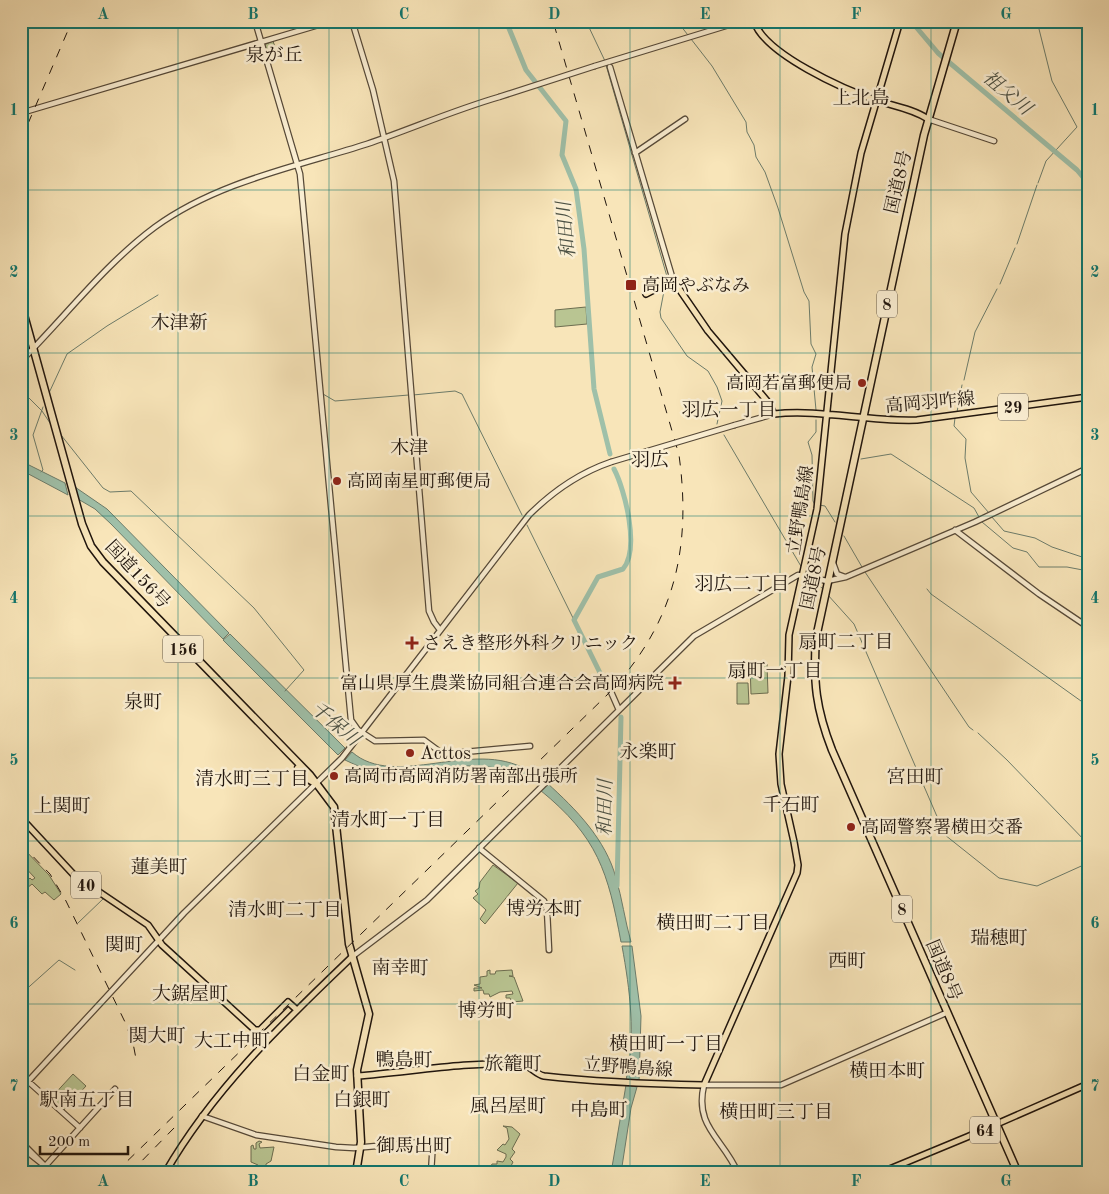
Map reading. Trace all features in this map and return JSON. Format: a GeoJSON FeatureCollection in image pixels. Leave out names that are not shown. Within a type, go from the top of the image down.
{"type":"FeatureCollection","features":[{"type":"Feature","properties":{"kind":"highway","name":"国道8号"},"geometry":{"type":"LineString","coordinates":[[957,21],[928,118],[827,581],[816,638],[814,668],[818,711],[832,750],[995,1125],[1018,1173]]}},
{"type":"Feature","properties":{"kind":"highway","name":"国道156号"},"geometry":{"type":"LineString","coordinates":[[21,304],[84,537],[100,564],[308,779],[316,783],[334,807],[346,925],[369,1014],[359,1055],[357,1076],[361,1142],[356,1173]]}},
{"type":"Feature","properties":{"kind":"highway","name":"国道156号"},"geometry":{"type":"LineString","coordinates":[[21,318],[32,350]]}},
{"type":"Feature","properties":{"kind":"main road"},"geometry":{"type":"LineString","coordinates":[[754,21],[762,36],[778,51],[826,78],[876,100],[928,118]]}},
{"type":"Feature","properties":{"kind":"main road","name":"立野鴨島線"},"geometry":{"type":"LineString","coordinates":[[357,1076],[470,1065],[518,1064],[530,1066],[541,1076],[639,1084],[704,1085],[797,873],[796,850],[781,784],[779,754],[788,676],[789,635],[817,506],[845,234],[861,153],[900,21]]}},
{"type":"Feature","properties":{"kind":"main road"},"geometry":{"type":"LineString","coordinates":[[646,294],[673,280],[692,310],[768,402],[774,414]]}},
{"type":"Feature","properties":{"kind":"main road","name":"高岡羽咋線"},"geometry":{"type":"LineString","coordinates":[[774,414],[804,413],[863,419],[917,420],[1088,397]]}},
{"type":"Feature","properties":{"kind":"main road","name":"40"},"geometry":{"type":"LineString","coordinates":[[21,818],[81,882],[148,925],[159,940],[255,1030],[260,1030],[288,1002],[297,1010]]}},
{"type":"Feature","properties":{"kind":"main road"},"geometry":{"type":"LineString","coordinates":[[165,1173],[202,1116],[244,1064],[353,956]]}},
{"type":"Feature","properties":{"kind":"main road","name":"64"},"geometry":{"type":"LineString","coordinates":[[880,1173],[1088,1084]]}},
{"type":"Feature","properties":{"kind":"street"},"geometry":{"type":"LineString","coordinates":[[254,21],[298,166],[301,186],[351,720],[362,732],[375,741],[424,740],[443,754],[530,746]]}},
{"type":"Feature","properties":{"kind":"street"},"geometry":{"type":"LineString","coordinates":[[21,113],[332,21]]}},
{"type":"Feature","properties":{"kind":"street"},"geometry":{"type":"LineString","coordinates":[[352,21],[394,181],[429,611],[440,630]]}},
{"type":"Feature","properties":{"kind":"street"},"geometry":{"type":"LineString","coordinates":[[21,361],[130,247],[165,220],[216,192],[384,138],[499,97],[742,21]]}},
{"type":"Feature","properties":{"kind":"street"},"geometry":{"type":"LineString","coordinates":[[610,67],[673,280]]}},
{"type":"Feature","properties":{"kind":"street"},"geometry":{"type":"LineString","coordinates":[[928,118],[994,141]]}},
{"type":"Feature","properties":{"kind":"street"},"geometry":{"type":"LineString","coordinates":[[635,153],[685,120]]}},
{"type":"Feature","properties":{"kind":"street"},"geometry":{"type":"LineString","coordinates":[[21,1089],[159,940],[342,758],[536,508],[572,480],[611,462],[774,414]]}},
{"type":"Feature","properties":{"kind":"street"},"geometry":{"type":"LineString","coordinates":[[353,956],[427,900],[545,781],[694,636],[794,577],[802,575],[827,581],[846,577],[993,514],[1088,468]]}},
{"type":"Feature","properties":{"kind":"street"},"geometry":{"type":"LineString","coordinates":[[955,530],[1044,598],[1088,627]]}},
{"type":"Feature","properties":{"kind":"street"},"geometry":{"type":"LineString","coordinates":[[832,561],[837,574],[846,577]]}},
{"type":"Feature","properties":{"kind":"street"},"geometry":{"type":"LineString","coordinates":[[608,685],[619,710]]}},
{"type":"Feature","properties":{"kind":"street"},"geometry":{"type":"LineString","coordinates":[[479,848],[544,901],[547,910],[550,950]]}},
{"type":"Feature","properties":{"kind":"street"},"geometry":{"type":"LineString","coordinates":[[738,1173],[728,1154],[706,1124],[701,1109],[704,1085],[781,1086],[946,1013]]}},
{"type":"Feature","properties":{"kind":"street"},"geometry":{"type":"LineString","coordinates":[[21,1076],[80,1128]]}},
{"type":"Feature","properties":{"kind":"street"},"geometry":{"type":"LineString","coordinates":[[39,1173],[115,1089]]}},
{"type":"Feature","properties":{"kind":"street"},"geometry":{"type":"LineString","coordinates":[[202,1116],[256,1135],[336,1147],[433,1141],[431,1173]]}},
{"type":"Feature","properties":{"kind":"street"},"geometry":{"type":"LineString","coordinates":[[21,1142],[45,1166]]}},
{"type":"Feature","properties":{"kind":"street"},"geometry":{"type":"LineString","coordinates":[[21,1147],[45,1166]]}},
{"type":"Feature","properties":{"kind":"shaded area"},"geometry":{"type":"Polygon","coordinates":[[[273,41],[278,56],[268,58],[264,45],[273,41]]]}},
{"type":"Feature","properties":{"kind":"shaded area"},"geometry":{"type":"Polygon","coordinates":[[[586,307],[587,324],[555,327],[555,310],[586,307]]]}},
{"type":"Feature","properties":{"kind":"shaded area"},"geometry":{"type":"Polygon","coordinates":[[[21,461],[65,483],[68,495],[21,470],[21,461]]]}},
{"type":"Feature","properties":{"kind":"shaded area"},"geometry":{"type":"Polygon","coordinates":[[[75,487],[107,509],[229,633],[223,639],[111,524],[95,509],[78,499],[75,487]]]}},
{"type":"Feature","properties":{"kind":"shaded area"},"geometry":{"type":"Polygon","coordinates":[[[230,634],[345,748],[338,755],[223,640],[230,634]]]}},
{"type":"Feature","properties":{"kind":"shaded area"},"geometry":{"type":"Polygon","coordinates":[[[750,664],[767,664],[768,693],[751,694],[750,664]]]}},
{"type":"Feature","properties":{"kind":"shaded area"},"geometry":{"type":"Polygon","coordinates":[[[737,683],[748,683],[749,704],[737,704],[737,683]]]}},
{"type":"Feature","properties":{"kind":"shaded area"},"geometry":{"type":"Polygon","coordinates":[[[352,752],[370,762],[390,766],[412,766],[483,759],[506,762],[527,770],[521,777],[504,770],[484,766],[455,767],[409,775],[389,775],[345,760],[352,752]]]}},
{"type":"Feature","properties":{"kind":"shaded area"},"geometry":{"type":"Polygon","coordinates":[[[547,783],[579,814],[605,851],[616,878],[631,942],[621,942],[611,895],[597,857],[588,840],[575,824],[560,807],[540,790],[547,783]]]}},
{"type":"Feature","properties":{"kind":"shaded area"},"geometry":{"type":"Polygon","coordinates":[[[21,846],[49,875],[61,894],[54,900],[45,892],[42,894],[32,884],[21,893],[21,887],[30,878],[32,880],[35,878],[21,863],[21,846]]]}},
{"type":"Feature","properties":{"kind":"shaded area"},"geometry":{"type":"Polygon","coordinates":[[[493,865],[518,883],[485,924],[480,919],[486,910],[473,898],[478,894],[475,891],[479,888],[480,882],[493,865]]]}},
{"type":"Feature","properties":{"kind":"shaded area"},"geometry":{"type":"Polygon","coordinates":[[[622,946],[632,946],[641,1016],[639,1082],[626,1080],[631,1047],[631,1013],[622,946]]]}},
{"type":"Feature","properties":{"kind":"shaded area"},"geometry":{"type":"Polygon","coordinates":[[[490,970],[490,974],[495,974],[496,971],[512,970],[513,976],[509,976],[514,977],[523,1001],[512,1002],[510,998],[506,998],[506,995],[513,994],[512,991],[500,992],[490,997],[489,994],[484,994],[483,990],[474,991],[474,988],[482,988],[474,985],[480,984],[480,977],[487,976],[487,971],[490,970]]]}},
{"type":"Feature","properties":{"kind":"shaded area"},"geometry":{"type":"Polygon","coordinates":[[[73,1074],[86,1086],[63,1111],[50,1099],[73,1074]]]}},
{"type":"Feature","properties":{"kind":"shaded area"},"geometry":{"type":"Polygon","coordinates":[[[626,1085],[637,1087],[631,1108],[621,1173],[611,1173],[626,1085]]]}},
{"type":"Feature","properties":{"kind":"shaded area"},"geometry":{"type":"Polygon","coordinates":[[[503,1126],[512,1127],[520,1134],[512,1149],[515,1152],[510,1159],[513,1162],[509,1170],[500,1167],[496,1173],[488,1172],[492,1164],[497,1164],[497,1161],[503,1162],[506,1157],[506,1154],[497,1150],[503,1144],[505,1145],[509,1139],[507,1128],[503,1126]]]}},
{"type":"Feature","properties":{"kind":"shaded area"},"geometry":{"type":"Polygon","coordinates":[[[262,1142],[259,1144],[260,1148],[274,1147],[271,1161],[266,1164],[266,1172],[258,1173],[258,1165],[251,1162],[251,1146],[253,1145],[254,1149],[256,1149],[256,1143],[262,1142]]]}},
{"type":"Feature","properties":{"kind":"waterway","name":"和田川"},"geometry":{"type":"LineString","coordinates":[[506,21],[526,70],[566,121],[562,155],[576,189],[584,249],[594,389],[610,454]]}},
{"type":"Feature","properties":{"kind":"waterway"},"geometry":{"type":"LineString","coordinates":[[586,21],[605,61]]}},
{"type":"Feature","properties":{"kind":"waterway"},"geometry":{"type":"LineString","coordinates":[[677,21],[712,66],[746,122],[747,132],[754,145],[756,157],[765,172],[778,208],[804,292],[809,301],[811,344],[816,354],[812,367],[816,410]]}},
{"type":"Feature","properties":{"kind":"waterway","name":"祖父川"},"geometry":{"type":"LineString","coordinates":[[911,21],[938,53],[1077,170],[1088,183]]}},
{"type":"Feature","properties":{"kind":"waterway"},"geometry":{"type":"LineString","coordinates":[[1037,21],[1052,81],[1077,127],[1046,161],[1038,183]]}},
{"type":"Feature","properties":{"kind":"waterway"},"geometry":{"type":"LineString","coordinates":[[606,65],[668,280]]}},
{"type":"Feature","properties":{"kind":"waterway"},"geometry":{"type":"LineString","coordinates":[[1017,244],[1037,185]]}},
{"type":"Feature","properties":{"kind":"waterway"},"geometry":{"type":"LineString","coordinates":[[1000,284],[1015,248]]}},
{"type":"Feature","properties":{"kind":"waterway"},"geometry":{"type":"LineString","coordinates":[[964,380],[975,332],[997,289]]}},
{"type":"Feature","properties":{"kind":"waterway"},"geometry":{"type":"LineString","coordinates":[[664,291],[660,312],[661,318],[687,356],[708,371],[717,387],[722,401],[717,424]]}},
{"type":"Feature","properties":{"kind":"waterway"},"geometry":{"type":"LineString","coordinates":[[49,393],[67,354],[107,326],[158,295]]}},
{"type":"Feature","properties":{"kind":"waterway"},"geometry":{"type":"LineString","coordinates":[[1086,303],[1088,321]]}},
{"type":"Feature","properties":{"kind":"waterway"},"geometry":{"type":"LineString","coordinates":[[957,412],[962,385]]}},
{"type":"Feature","properties":{"kind":"waterway"},"geometry":{"type":"LineString","coordinates":[[21,390],[42,411],[50,423]]}},
{"type":"Feature","properties":{"kind":"waterway"},"geometry":{"type":"LineString","coordinates":[[413,395],[455,391],[462,394],[522,515]]}},
{"type":"Feature","properties":{"kind":"waterway"},"geometry":{"type":"LineString","coordinates":[[323,394],[335,401],[409,395]]}},
{"type":"Feature","properties":{"kind":"waterway"},"geometry":{"type":"LineString","coordinates":[[41,472],[43,470],[33,435],[43,407]]}},
{"type":"Feature","properties":{"kind":"waterway"},"geometry":{"type":"LineString","coordinates":[[955,418],[954,426],[966,439],[965,458],[971,492],[989,513]]}},
{"type":"Feature","properties":{"kind":"waterway"},"geometry":{"type":"LineString","coordinates":[[815,505],[813,501],[812,455],[808,442],[816,432],[816,420]]}},
{"type":"Feature","properties":{"kind":"waterway"},"geometry":{"type":"LineString","coordinates":[[61,435],[103,488],[110,492],[131,491],[254,608],[304,670],[285,691]]}},
{"type":"Feature","properties":{"kind":"waterway"},"geometry":{"type":"LineString","coordinates":[[724,435],[802,568]]}},
{"type":"Feature","properties":{"kind":"waterway"},"geometry":{"type":"LineString","coordinates":[[861,459],[891,454],[974,508],[979,517]]}},
{"type":"Feature","properties":{"kind":"waterway","name":"和田川"},"geometry":{"type":"LineString","coordinates":[[605,683],[574,620],[598,577],[623,569],[628,560],[631,534],[629,519],[614,469]]}},
{"type":"Feature","properties":{"kind":"waterway"},"geometry":{"type":"LineString","coordinates":[[819,505],[825,506],[835,522]]}},
{"type":"Feature","properties":{"kind":"waterway"},"geometry":{"type":"LineString","coordinates":[[991,516],[1004,531],[1035,538],[1052,547],[1088,559]]}},
{"type":"Feature","properties":{"kind":"waterway"},"geometry":{"type":"LineString","coordinates":[[982,522],[1013,548],[1027,552],[1039,567],[1067,567],[1088,571]]}},
{"type":"Feature","properties":{"kind":"waterway"},"geometry":{"type":"LineString","coordinates":[[527,525],[574,620]]}},
{"type":"Feature","properties":{"kind":"waterway"},"geometry":{"type":"LineString","coordinates":[[844,536],[862,567]]}},
{"type":"Feature","properties":{"kind":"waterway"},"geometry":{"type":"LineString","coordinates":[[865,572],[969,727],[973,730]]}},
{"type":"Feature","properties":{"kind":"waterway"},"geometry":{"type":"LineString","coordinates":[[813,580],[823,589]]}},
{"type":"Feature","properties":{"kind":"waterway"},"geometry":{"type":"LineString","coordinates":[[927,589],[931,594],[1088,706]]}},
{"type":"Feature","properties":{"kind":"waterway"},"geometry":{"type":"LineString","coordinates":[[827,594],[854,624],[945,835],[999,878],[1037,886],[1088,863]]}},
{"type":"Feature","properties":{"kind":"waterway","name":"和田川"},"geometry":{"type":"LineString","coordinates":[[617,886],[621,717]]}},
{"type":"Feature","properties":{"kind":"waterway"},"geometry":{"type":"LineString","coordinates":[[978,733],[1007,760],[1088,844]]}},
{"type":"Feature","properties":{"kind":"waterway","name":"千保川"},"geometry":{"type":"LineString","coordinates":[[520,770],[546,788]]}},
{"type":"Feature","properties":{"kind":"waterway"},"geometry":{"type":"LineString","coordinates":[[78,923],[103,899]]}},
{"type":"Feature","properties":{"kind":"waterway"},"geometry":{"type":"LineString","coordinates":[[21,994],[59,960],[75,970]]}},
{"type":"Feature","properties":{"kind":"railway"},"geometry":{"type":"LineString","coordinates":[[21,140],[72,21]]}},
{"type":"Feature","properties":{"kind":"railway"},"geometry":{"type":"LineString","coordinates":[[115,1173],[606,696],[629,669],[648,642],[662,614],[673,584],[680,554],[683,523],[679,455],[553,21]]}},
{"type":"Feature","properties":{"kind":"railway"},"geometry":{"type":"LineString","coordinates":[[21,844],[50,874],[66,901],[125,1022],[133,1043],[137,1064]]}},
{"type":"Feature","properties":{"kind":"railway"},"geometry":{"type":"LineString","coordinates":[[130,1173],[175,1127]]}},
{"type":"Feature","properties":{"kind":"place","name":"高岡やぶなみ"},"geometry":{"type":"Point","coordinates":[631,285]}},
{"type":"Feature","properties":{"kind":"place","name":"高岡若富郵便局"},"geometry":{"type":"Point","coordinates":[862,383]}},
{"type":"Feature","properties":{"kind":"place","name":"高岡南星町郵便局"},"geometry":{"type":"Point","coordinates":[337,481]}},
{"type":"Feature","properties":{"kind":"place","name":"さえき整形外科クリニック"},"geometry":{"type":"Point","coordinates":[412,643]}},
{"type":"Feature","properties":{"kind":"place","name":"富山県厚生農業協同組合連合会高岡病院"},"geometry":{"type":"Point","coordinates":[675,683]}},
{"type":"Feature","properties":{"kind":"place","name":"Acttos"},"geometry":{"type":"Point","coordinates":[410,753]}},
{"type":"Feature","properties":{"kind":"place","name":"高岡市高岡消防署南部出張所"},"geometry":{"type":"Point","coordinates":[334,776]}},
{"type":"Feature","properties":{"kind":"place","name":"高岡警察署横田交番"},"geometry":{"type":"Point","coordinates":[851,827]}},
{"type":"Feature","properties":{"kind":"district","name":"泉が丘"},"geometry":{"type":"Point","coordinates":[274,54]}},
{"type":"Feature","properties":{"kind":"district","name":"上北島"},"geometry":{"type":"Point","coordinates":[861,97]}},
{"type":"Feature","properties":{"kind":"district","name":"木津新"},"geometry":{"type":"Point","coordinates":[179,322]}},
{"type":"Feature","properties":{"kind":"district","name":"羽広一丁目"},"geometry":{"type":"Point","coordinates":[729,409]}},
{"type":"Feature","properties":{"kind":"district","name":"木津"},"geometry":{"type":"Point","coordinates":[409,447]}},
{"type":"Feature","properties":{"kind":"district","name":"羽広"},"geometry":{"type":"Point","coordinates":[650,459]}},
{"type":"Feature","properties":{"kind":"district","name":"羽広二丁目"},"geometry":{"type":"Point","coordinates":[742,583]}},
{"type":"Feature","properties":{"kind":"district","name":"扇町二丁目"},"geometry":{"type":"Point","coordinates":[846,641]}},
{"type":"Feature","properties":{"kind":"district","name":"扇町一丁目"},"geometry":{"type":"Point","coordinates":[775,670]}},
{"type":"Feature","properties":{"kind":"district","name":"泉町"},"geometry":{"type":"Point","coordinates":[143,701]}},
{"type":"Feature","properties":{"kind":"district","name":"永楽町"},"geometry":{"type":"Point","coordinates":[648,751]}},
{"type":"Feature","properties":{"kind":"district","name":"宮田町"},"geometry":{"type":"Point","coordinates":[915,776]}},
{"type":"Feature","properties":{"kind":"district","name":"清水町三丁目"},"geometry":{"type":"Point","coordinates":[252,778]}},
{"type":"Feature","properties":{"kind":"district","name":"千石町"},"geometry":{"type":"Point","coordinates":[791,804]}},
{"type":"Feature","properties":{"kind":"district","name":"上関町"},"geometry":{"type":"Point","coordinates":[62,805]}},
{"type":"Feature","properties":{"kind":"district","name":"清水町一丁目"},"geometry":{"type":"Point","coordinates":[388,819]}},
{"type":"Feature","properties":{"kind":"district","name":"蓮美町"},"geometry":{"type":"Point","coordinates":[159,866]}},
{"type":"Feature","properties":{"kind":"district","name":"博労本町"},"geometry":{"type":"Point","coordinates":[544,908]}},
{"type":"Feature","properties":{"kind":"district","name":"清水町二丁目"},"geometry":{"type":"Point","coordinates":[285,909]}},
{"type":"Feature","properties":{"kind":"district","name":"横田町二丁目"},"geometry":{"type":"Point","coordinates":[713,922]}},
{"type":"Feature","properties":{"kind":"district","name":"瑞穂町"},"geometry":{"type":"Point","coordinates":[999,937]}},
{"type":"Feature","properties":{"kind":"district","name":"関町"},"geometry":{"type":"Point","coordinates":[124,944]}},
{"type":"Feature","properties":{"kind":"district","name":"西町"},"geometry":{"type":"Point","coordinates":[847,960]}},
{"type":"Feature","properties":{"kind":"district","name":"南幸町"},"geometry":{"type":"Point","coordinates":[400,967]}},
{"type":"Feature","properties":{"kind":"district","name":"大鋸屋町"},"geometry":{"type":"Point","coordinates":[190,993]}},
{"type":"Feature","properties":{"kind":"district","name":"博労町"},"geometry":{"type":"Point","coordinates":[486,1010]}},
{"type":"Feature","properties":{"kind":"district","name":"関大町"},"geometry":{"type":"Point","coordinates":[157,1035]}},
{"type":"Feature","properties":{"kind":"district","name":"大工中町"},"geometry":{"type":"Point","coordinates":[232,1040]}},
{"type":"Feature","properties":{"kind":"district","name":"横田町一丁目"},"geometry":{"type":"Point","coordinates":[666,1043]}},
{"type":"Feature","properties":{"kind":"district","name":"鴨島町"},"geometry":{"type":"Point","coordinates":[404,1059]}},
{"type":"Feature","properties":{"kind":"district","name":"旅籠町"},"geometry":{"type":"Point","coordinates":[513,1063]}},
{"type":"Feature","properties":{"kind":"district","name":"横田本町"},"geometry":{"type":"Point","coordinates":[887,1070]}},
{"type":"Feature","properties":{"kind":"district","name":"白金町"},"geometry":{"type":"Point","coordinates":[321,1073]}},
{"type":"Feature","properties":{"kind":"district","name":"駅南五丁目"},"geometry":{"type":"Point","coordinates":[87,1099]}},
{"type":"Feature","properties":{"kind":"district","name":"白銀町"},"geometry":{"type":"Point","coordinates":[362,1099]}},
{"type":"Feature","properties":{"kind":"district","name":"風呂屋町"},"geometry":{"type":"Point","coordinates":[508,1105]}},
{"type":"Feature","properties":{"kind":"district","name":"中島町"},"geometry":{"type":"Point","coordinates":[599,1109]}},
{"type":"Feature","properties":{"kind":"district","name":"横田町三丁目"},"geometry":{"type":"Point","coordinates":[776,1111]}},
{"type":"Feature","properties":{"kind":"district","name":"御馬出町"},"geometry":{"type":"Point","coordinates":[414,1145]}}]}
